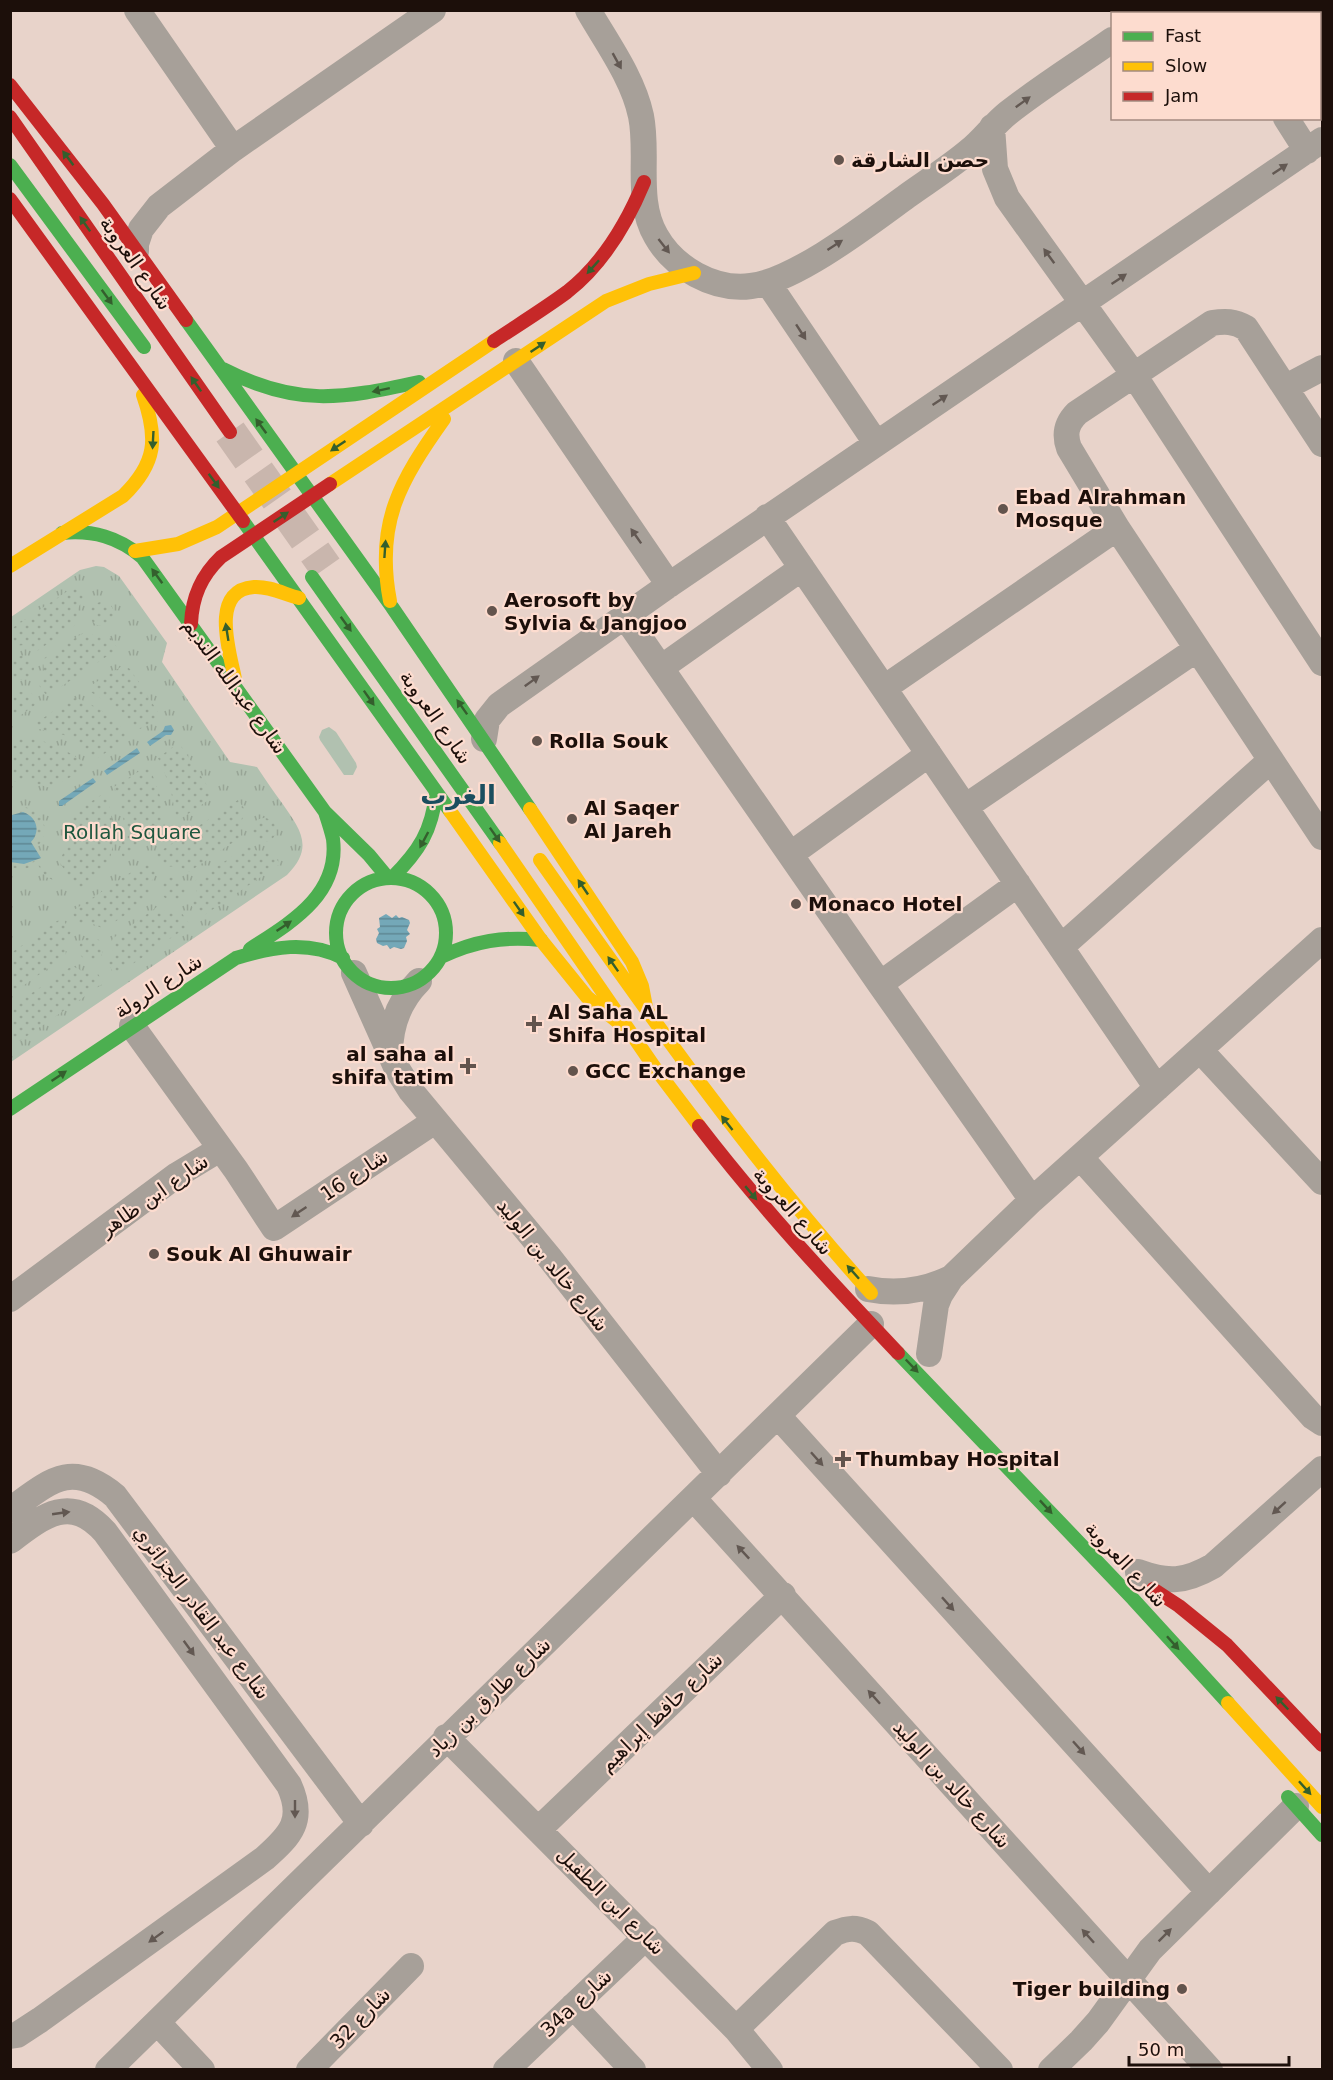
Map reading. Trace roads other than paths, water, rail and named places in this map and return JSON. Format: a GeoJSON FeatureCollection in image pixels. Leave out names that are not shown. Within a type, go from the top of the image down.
{"type":"FeatureCollection","features":[{"type":"Feature","properties":{"kind":"street"},"geometry":{"type":"LineString","coordinates":[[137,10],[234,150]]}},
{"type":"Feature","properties":{"kind":"street"},"geometry":{"type":"LineString","coordinates":[[136,251],[141,230],[159,206],[234,150],[433,10]]}},
{"type":"Feature","properties":{"kind":"street"},"geometry":{"type":"LineString","coordinates":[[588,10],[636,98],[643,129],[645,200],[648,218],[655,236],[679,263],[694,273],[721,285],[735,287],[768,283],[805,264],[872,221],[970,151],[1019,105],[1111,41]]}},
{"type":"Feature","properties":{"kind":"street"},"geometry":{"type":"LineString","coordinates":[[10,85],[103,204],[484,739],[632,962],[642,986],[646,1012]]}},
{"type":"Feature","properties":{"kind":"street","name":"شارع العروبة"},"geometry":{"type":"LineString","coordinates":[[10,117],[230,432]]}},
{"type":"Feature","properties":{"kind":"street"},"geometry":{"type":"LineString","coordinates":[[484,739],[487,720],[499,705],[624,615],[1315,146],[1288,120]]}},
{"type":"Feature","properties":{"kind":"street"},"geometry":{"type":"LineString","coordinates":[[993,127],[995,169],[1007,198],[1134,375],[1323,663]]}},
{"type":"Feature","properties":{"kind":"street"},"geometry":{"type":"LineString","coordinates":[[10,165],[155,363]]}},
{"type":"Feature","properties":{"kind":"street"},"geometry":{"type":"LineString","coordinates":[[135,551],[152,550],[186,542],[217,527],[568,291],[606,253],[621,231],[644,182]]}},
{"type":"Feature","properties":{"kind":"street"},"geometry":{"type":"LineString","coordinates":[[10,200],[131,365],[541,940],[587,997],[599,1009],[627,1029]]}},
{"type":"Feature","properties":{"kind":"street"},"geometry":{"type":"LineString","coordinates":[[103,204],[125,211],[159,206]]}},
{"type":"Feature","properties":{"kind":"street"},"geometry":{"type":"LineString","coordinates":[[191,624],[193,599],[204,575],[221,556],[606,301],[632,288],[694,273]]}},
{"type":"Feature","properties":{"kind":"street"},"geometry":{"type":"LineString","coordinates":[[768,283],[884,438]]}},
{"type":"Feature","properties":{"kind":"street"},"geometry":{"type":"LineString","coordinates":[[1323,444],[1246,328],[1237,323],[1224,321],[1212,323],[1077,413],[1070,420],[1066,429],[1066,439],[1070,448],[1117,528],[1323,837]]}},
{"type":"Feature","properties":{"kind":"street"},"geometry":{"type":"LineString","coordinates":[[516,361],[669,585]]}},
{"type":"Feature","properties":{"kind":"street"},"geometry":{"type":"LineString","coordinates":[[14,556],[62,533],[123,496],[144,474],[154,445],[154,429],[131,365]]}},
{"type":"Feature","properties":{"kind":"street"},"geometry":{"type":"LineString","coordinates":[[219,367],[239,379],[261,387],[307,397],[354,396],[439,378]]}},
{"type":"Feature","properties":{"kind":"street"},"geometry":{"type":"LineString","coordinates":[[1286,387],[1323,368]]}},
{"type":"Feature","properties":{"kind":"street"},"geometry":{"type":"LineString","coordinates":[[392,607],[384,564],[386,535],[392,511],[400,487],[415,459],[455,403]]}},
{"type":"Feature","properties":{"kind":"street"},"geometry":{"type":"LineString","coordinates":[[767,517],[1157,1088]]}},
{"type":"Feature","properties":{"kind":"street"},"geometry":{"type":"LineString","coordinates":[[884,688],[1117,528]]}},
{"type":"Feature","properties":{"kind":"street","name":"شارع عبدالله النديم"},"geometry":{"type":"LineString","coordinates":[[62,533],[78,531],[108,536],[135,551],[191,624],[325,812],[390,878]]}},
{"type":"Feature","properties":{"kind":"street"},"geometry":{"type":"LineString","coordinates":[[662,667],[802,568]]}},
{"type":"Feature","properties":{"kind":"street","name":"شارع العروبة"},"geometry":{"type":"LineString","coordinates":[[312,577],[524,876],[627,1029],[683,1107],[742,1182],[805,1255],[874,1306]]}},
{"type":"Feature","properties":{"kind":"street"},"geometry":{"type":"LineString","coordinates":[[237,689],[225,623],[227,605],[232,597],[248,588],[256,587],[298,598]]}},
{"type":"Feature","properties":{"kind":"street"},"geometry":{"type":"LineString","coordinates":[[624,615],[1032,1200]]}},
{"type":"Feature","properties":{"kind":"street"},"geometry":{"type":"LineString","coordinates":[[965,807],[1197,649]]}},
{"type":"Feature","properties":{"kind":"street"},"geometry":{"type":"LineString","coordinates":[[791,854],[929,754]]}},
{"type":"Feature","properties":{"kind":"street"},"geometry":{"type":"LineString","coordinates":[[1061,947],[1271,760]]}},
{"type":"Feature","properties":{"kind":"street"},"geometry":{"type":"LineString","coordinates":[[390,878],[410,861],[422,846],[430,830],[435,811],[436,793]]}},
{"type":"Feature","properties":{"kind":"street"},"geometry":{"type":"LineString","coordinates":[[236,958],[299,916],[319,896],[326,883],[333,855],[332,833],[325,812]]}},
{"type":"Feature","properties":{"kind":"street","name":"شارع العروبة"},"geometry":{"type":"LineString","coordinates":[[535,853],[716,1108],[874,1306],[1133,1599],[1323,1808]]}},
{"type":"Feature","properties":{"kind":"street"},"geometry":{"type":"LineString","coordinates":[[390,1054],[390,1040],[398,1012],[408,993],[432,970],[441,957],[446,942],[446,926],[442,911],[434,897],[415,883],[390,878],[373,881],[359,888],[348,899],[340,913],[337,928],[338,944],[348,966],[365,981],[378,987],[406,986],[419,981]]}},
{"type":"Feature","properties":{"kind":"street"},"geometry":{"type":"LineString","coordinates":[[880,984],[1018,884]]}},
{"type":"Feature","properties":{"kind":"street"},"geometry":{"type":"LineString","coordinates":[[441,957],[482,940],[502,937],[541,940]]}},
{"type":"Feature","properties":{"kind":"street"},"geometry":{"type":"LineString","coordinates":[[928,1352],[936,1305],[951,1278],[1032,1200],[1323,940]]}},
{"type":"Feature","properties":{"kind":"street","name":"شارع الرولة"},"geometry":{"type":"LineString","coordinates":[[10,1108],[236,958],[267,950],[299,947],[331,951],[348,966]]}},
{"type":"Feature","properties":{"kind":"street","name":"شارع خالد بن الوليد"},"geometry":{"type":"LineString","coordinates":[[348,966],[403,1079],[435,1121],[549,1257],[719,1474]]}},
{"type":"Feature","properties":{"kind":"street"},"geometry":{"type":"LineString","coordinates":[[132,1026],[220,1149]]}},
{"type":"Feature","properties":{"kind":"street"},"geometry":{"type":"LineString","coordinates":[[1200,1050],[1323,1182]]}},
{"type":"Feature","properties":{"kind":"street","name":"شارع 16"},"geometry":{"type":"LineString","coordinates":[[274,1228],[435,1121]]}},
{"type":"Feature","properties":{"kind":"street","name":"شارع ابن ظاهر"},"geometry":{"type":"LineString","coordinates":[[10,1299],[177,1174],[220,1149],[274,1228]]}},
{"type":"Feature","properties":{"kind":"street"},"geometry":{"type":"LineString","coordinates":[[1080,1157],[1318,1420],[1323,1443]]}},
{"type":"Feature","properties":{"kind":"street"},"geometry":{"type":"LineString","coordinates":[[874,1306],[882,1292],[911,1291],[939,1284],[951,1278]]}},
{"type":"Feature","properties":{"kind":"street","name":"شارع طارق بن زياد"},"geometry":{"type":"LineString","coordinates":[[108,2070],[446,1737],[778,1416],[874,1306]]}},
{"type":"Feature","properties":{"kind":"street"},"geometry":{"type":"LineString","coordinates":[[778,1416],[1209,1892]]}},
{"type":"Feature","properties":{"kind":"street"},"geometry":{"type":"LineString","coordinates":[[1140,1575],[1177,1580],[1196,1576],[1231,1551],[1322,1467]]}},
{"type":"Feature","properties":{"kind":"street","name":"شارع عبد القادر الجزائري"},"geometry":{"type":"LineString","coordinates":[[10,1510],[55,1479],[68,1476],[94,1482],[115,1496],[360,1824]]}},
{"type":"Feature","properties":{"kind":"street","name":"شارع خالد بن الوليد"},"geometry":{"type":"LineString","coordinates":[[694,1499],[1210,2070]]}},
{"type":"Feature","properties":{"kind":"street"},"geometry":{"type":"LineString","coordinates":[[10,1541],[45,1516],[61,1511],[78,1512],[94,1520],[289,1785],[295,1798],[297,1812],[287,1838],[265,1858],[40,2020],[17,2035],[10,2036]]}},
{"type":"Feature","properties":{"kind":"street"},"geometry":{"type":"LineString","coordinates":[[117,1550],[144,1532]]}},
{"type":"Feature","properties":{"kind":"street"},"geometry":{"type":"LineString","coordinates":[[1140,1575],[1227,1645],[1323,1745]]}},
{"type":"Feature","properties":{"kind":"street","name":"شارع العروبة"},"geometry":{"type":"LineString","coordinates":[[1140,1575],[1200,1640]]}},
{"type":"Feature","properties":{"kind":"street","name":"شارع حافظ إبراهيم"},"geometry":{"type":"LineString","coordinates":[[539,1829],[783,1595]]}},
{"type":"Feature","properties":{"kind":"street"},"geometry":{"type":"LineString","coordinates":[[1133,1599],[1145,1634]]}},
{"type":"Feature","properties":{"kind":"street","name":"شارع ابن الطفيل"},"geometry":{"type":"LineString","coordinates":[[446,1737],[736,2029],[770,2070]]}},
{"type":"Feature","properties":{"kind":"street"},"geometry":{"type":"LineString","coordinates":[[1051,2070],[1092,2028],[1150,1950],[1209,1892],[1289,1797],[1323,1836]]}},
{"type":"Feature","properties":{"kind":"street"},"geometry":{"type":"LineString","coordinates":[[265,1858],[291,1891]]}},
{"type":"Feature","properties":{"kind":"street"},"geometry":{"type":"LineString","coordinates":[[736,2029],[835,1933],[846,1928],[857,1928],[868,1933],[1000,2070]]}},
{"type":"Feature","properties":{"kind":"street","name":"34a شارع"},"geometry":{"type":"LineString","coordinates":[[507,2070],[646,1937]]}},
{"type":"Feature","properties":{"kind":"street","name":"شارع 32"},"geometry":{"type":"LineString","coordinates":[[309,2070],[411,1966]]}},
{"type":"Feature","properties":{"kind":"street"},"geometry":{"type":"LineString","coordinates":[[573,2006],[633,2070]]}},
{"type":"Feature","properties":{"kind":"street"},"geometry":{"type":"LineString","coordinates":[[157,2022],[202,2070]]}},
{"type":"Feature","properties":{"kind":"water"},"geometry":{"type":"Polygon","coordinates":[[[171,725],[174,730],[171,735],[166,735],[150,746],[147,742],[163,731],[165,726],[171,725]]]}},
{"type":"Feature","properties":{"kind":"water"},"geometry":{"type":"Polygon","coordinates":[[[137,748],[140,753],[107,775],[104,771],[137,748]]]}},
{"type":"Feature","properties":{"kind":"water"},"geometry":{"type":"Polygon","coordinates":[[[93,778],[96,782],[59,806],[59,801],[93,778]]]}},
{"type":"Feature","properties":{"kind":"water"},"geometry":{"type":"Polygon","coordinates":[[[23,812],[32,817],[36,825],[36,833],[31,842],[41,858],[24,864],[10,862],[11,813],[12,815],[23,812]]]}},
{"type":"Feature","properties":{"kind":"water"},"geometry":{"type":"Polygon","coordinates":[[[386,914],[392,918],[396,915],[409,920],[407,930],[410,934],[406,937],[404,948],[390,949],[387,945],[377,943],[379,918],[386,914]]]}},
{"type":"Feature","properties":{"kind":"tunnel"},"geometry":{"type":"LineString","coordinates":[[230,432],[326,568]]}},
{"type":"Feature","properties":{"kind":"place","name":"حصن الشارقة"},"geometry":{"type":"Point","coordinates":[839,160]}},
{"type":"Feature","properties":{"kind":"place","name":"Ebad Alrahman Mosque"},"geometry":{"type":"Point","coordinates":[1003,509]}},
{"type":"Feature","properties":{"kind":"place","name":"Aerosoft by Sylvia & Jangjoo"},"geometry":{"type":"Point","coordinates":[492,611]}},
{"type":"Feature","properties":{"kind":"place","name":"Rolla Souk"},"geometry":{"type":"Point","coordinates":[537,741]}},
{"type":"Feature","properties":{"kind":"place","name":"Al Saqer Al Jareh"},"geometry":{"type":"Point","coordinates":[572,819]}},
{"type":"Feature","properties":{"kind":"place","name":"Monaco Hotel"},"geometry":{"type":"Point","coordinates":[796,904]}},
{"type":"Feature","properties":{"kind":"place","name":"Al Saha AL Shifa Hospital"},"geometry":{"type":"Point","coordinates":[534,1024]}},
{"type":"Feature","properties":{"kind":"place","name":"al saha al shifa tatim"},"geometry":{"type":"Point","coordinates":[468,1066]}},
{"type":"Feature","properties":{"kind":"place","name":"GCC Exchange"},"geometry":{"type":"Point","coordinates":[573,1071]}},
{"type":"Feature","properties":{"kind":"place","name":"Souk Al Ghuwair"},"geometry":{"type":"Point","coordinates":[154,1254]}},
{"type":"Feature","properties":{"kind":"place","name":"Thumbay Hospital"},"geometry":{"type":"Point","coordinates":[843,1459]}},
{"type":"Feature","properties":{"kind":"place","name":"Tiger building"},"geometry":{"type":"Point","coordinates":[1182,1989]}},
{"type":"Feature","properties":{"kind":"district","name":"الغرب"},"geometry":{"type":"Point","coordinates":[458,795]}},
{"type":"Feature","properties":{"kind":"park label","name":"Rollah Square"},"geometry":{"type":"Point","coordinates":[132,832]}}]}
